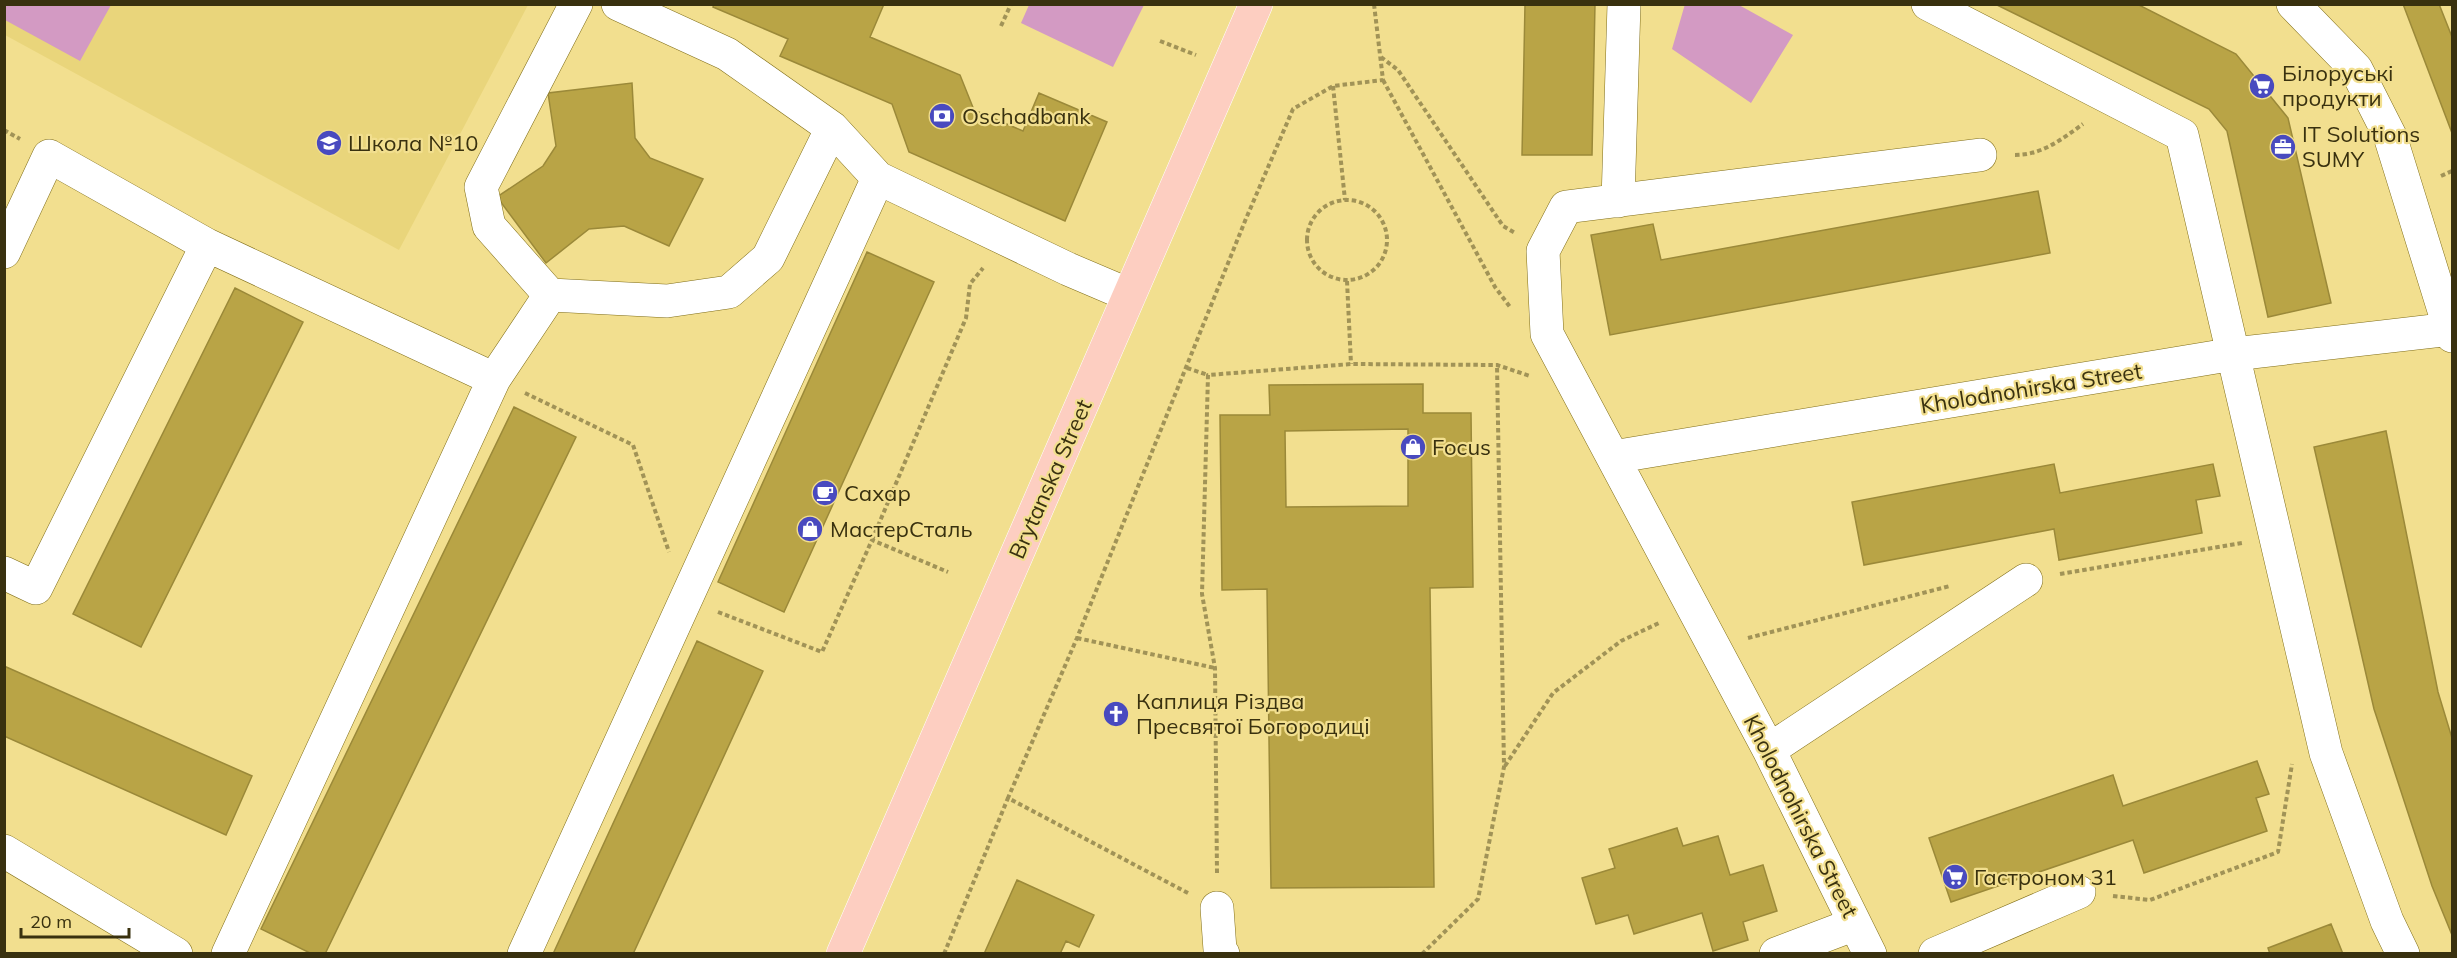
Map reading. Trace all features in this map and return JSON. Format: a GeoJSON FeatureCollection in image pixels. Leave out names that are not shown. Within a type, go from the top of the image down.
{"type":"FeatureCollection","features":[{"type":"Feature","properties":{"kind":"main road","name":"Brytanska Street"},"geometry":{"type":"LineString","coordinates":[[843,954],[1256,4]]}},
{"type":"Feature","properties":{"kind":"street"},"geometry":{"type":"LineString","coordinates":[[576,4],[481,187],[489,226],[550,295],[667,300],[729,292],[768,258],[832,128]]}},
{"type":"Feature","properties":{"kind":"street"},"geometry":{"type":"LineString","coordinates":[[618,4],[727,54],[832,128],[878,178],[1068,269],[1130,296]]}},
{"type":"Feature","properties":{"kind":"street"},"geometry":{"type":"LineString","coordinates":[[1618,201],[1624,4]]}},
{"type":"Feature","properties":{"kind":"street"},"geometry":{"type":"LineString","coordinates":[[1928,4],[2182,135],[2326,753],[2387,921],[2403,954]]}},
{"type":"Feature","properties":{"kind":"street"},"geometry":{"type":"LineString","coordinates":[[2294,5],[2356,69],[2390,136],[2452,333]]}},
{"type":"Feature","properties":{"kind":"street"},"geometry":{"type":"LineString","coordinates":[[1543,251],[1566,207],[1980,155]]}},
{"type":"Feature","properties":{"kind":"street"},"geometry":{"type":"LineString","coordinates":[[4,252],[49,156],[207,245],[494,379]]}},
{"type":"Feature","properties":{"kind":"street"},"geometry":{"type":"LineString","coordinates":[[524,954],[878,178]]}},
{"type":"Feature","properties":{"kind":"street"},"geometry":{"type":"LineString","coordinates":[[4,573],[36,588],[207,245]]}},
{"type":"Feature","properties":{"kind":"street","name":"Kholodnohirska Street"},"geometry":{"type":"LineString","coordinates":[[1543,251],[1547,334],[1769,750],[1870,954]]}},
{"type":"Feature","properties":{"kind":"street"},"geometry":{"type":"LineString","coordinates":[[228,954],[494,379],[550,295]]}},
{"type":"Feature","properties":{"kind":"street","name":"Kholodnohirska Street"},"geometry":{"type":"LineString","coordinates":[[1613,457],[2234,354],[2452,333]]}},
{"type":"Feature","properties":{"kind":"street"},"geometry":{"type":"LineString","coordinates":[[1769,750],[2026,580]]}},
{"type":"Feature","properties":{"kind":"street"},"geometry":{"type":"LineString","coordinates":[[4,850],[176,954]]}},
{"type":"Feature","properties":{"kind":"street"},"geometry":{"type":"LineString","coordinates":[[1935,954],[2079,892]]}},
{"type":"Feature","properties":{"kind":"street"},"geometry":{"type":"LineString","coordinates":[[1217,908],[1220,950],[1223,954]]}},
{"type":"Feature","properties":{"kind":"street"},"geometry":{"type":"LineString","coordinates":[[1776,954],[1855,924]]}},
{"type":"Feature","properties":{"kind":"path"},"geometry":{"type":"LineString","coordinates":[[1001,26],[1011,4]]}},
{"type":"Feature","properties":{"kind":"path"},"geometry":{"type":"LineString","coordinates":[[1374,4],[1383,80],[1496,287]]}},
{"type":"Feature","properties":{"kind":"path"},"geometry":{"type":"LineString","coordinates":[[1381,57],[1398,70],[1503,226],[1543,251]]}},
{"type":"Feature","properties":{"kind":"path"},"geometry":{"type":"LineString","coordinates":[[944,954],[1077,638],[1293,109],[1333,86],[1383,80]]}},
{"type":"Feature","properties":{"kind":"path"},"geometry":{"type":"LineString","coordinates":[[1333,86],[1345,200]]}},
{"type":"Feature","properties":{"kind":"path"},"geometry":{"type":"LineString","coordinates":[[2032,154],[2062,140]]}},
{"type":"Feature","properties":{"kind":"path"},"geometry":{"type":"LineString","coordinates":[[2441,176],[2452,171]]}},
{"type":"Feature","properties":{"kind":"path"},"geometry":{"type":"LineString","coordinates":[[1345,200],[1369,206],[1378,215],[1388,239],[1380,263],[1360,278],[1347,281],[1334,279],[1321,272],[1312,261],[1307,241],[1311,222],[1320,210],[1331,203],[1345,200]]}},
{"type":"Feature","properties":{"kind":"path"},"geometry":{"type":"LineString","coordinates":[[872,540],[966,318],[970,284],[984,267]]}},
{"type":"Feature","properties":{"kind":"path"},"geometry":{"type":"LineString","coordinates":[[1347,281],[1351,364]]}},
{"type":"Feature","properties":{"kind":"path"},"geometry":{"type":"LineString","coordinates":[[1187,368],[1208,375],[1351,364],[1497,365],[1577,391]]}},
{"type":"Feature","properties":{"kind":"path"},"geometry":{"type":"LineString","coordinates":[[1422,954],[1478,899],[1504,767],[1497,365]]}},
{"type":"Feature","properties":{"kind":"path"},"geometry":{"type":"LineString","coordinates":[[1008,798],[1217,908],[1215,668],[1202,594],[1208,375]]}},
{"type":"Feature","properties":{"kind":"path"},"geometry":{"type":"LineString","coordinates":[[906,554],[948,572]]}},
{"type":"Feature","properties":{"kind":"path"},"geometry":{"type":"LineString","coordinates":[[1504,767],[1553,693],[1621,641],[1692,606]]}},
{"type":"Feature","properties":{"kind":"path"},"geometry":{"type":"LineString","coordinates":[[1077,638],[1215,668]]}},
{"type":"Feature","properties":{"kind":"path"},"geometry":{"type":"LineString","coordinates":[[2079,892],[2150,900],[2278,852],[2292,760]]}},
{"type":"Feature","properties":{"kind":"shaded area"},"geometry":{"type":"Polygon","coordinates":[[[1029,4],[1144,5],[1113,67],[1021,23],[1029,4]]]}},
{"type":"Feature","properties":{"kind":"shaded area"},"geometry":{"type":"Polygon","coordinates":[[[1685,4],[1739,5],[1793,35],[1751,103],[1672,49],[1685,4]]]}},
{"type":"Feature","properties":{"kind":"shaded area","name":"Школа №10"},"geometry":{"type":"Polygon","coordinates":[[[4,5],[528,5],[399,250],[5,35],[4,5]]]}},
{"type":"Feature","properties":{"kind":"shaded area"},"geometry":{"type":"Polygon","coordinates":[[[4,5],[111,5],[80,61],[5,20],[4,5]]]}},
{"type":"Feature","properties":{"kind":"building","name":"Oschadbank"},"geometry":{"type":"Polygon","coordinates":[[[714,4],[884,4],[870,37],[960,75],[974,110],[1023,131],[1039,93],[1107,122],[1065,221],[909,152],[892,104],[780,56],[788,39],[713,7],[714,4]]]}},
{"type":"Feature","properties":{"kind":"building"},"geometry":{"type":"Polygon","coordinates":[[[1525,4],[1595,4],[1592,155],[1522,155],[1525,4]]]}},
{"type":"Feature","properties":{"kind":"building"},"geometry":{"type":"Polygon","coordinates":[[[1995,4],[2137,4],[2236,54],[2288,118],[2331,303],[2268,317],[2227,131],[2209,109],[1995,4]]]}},
{"type":"Feature","properties":{"kind":"building"},"geometry":{"type":"Polygon","coordinates":[[[2403,4],[2439,4],[2452,37],[2452,133],[2403,4]]]}},
{"type":"Feature","properties":{"kind":"building"},"geometry":{"type":"Polygon","coordinates":[[[632,83],[635,138],[650,158],[703,179],[669,246],[624,226],[589,229],[546,263],[497,197],[543,166],[556,146],[548,93],[632,83]]]}},
{"type":"Feature","properties":{"kind":"building"},"geometry":{"type":"Polygon","coordinates":[[[2038,191],[2050,253],[1610,335],[1591,235],[1653,224],[1661,260],[2038,191]]]}},
{"type":"Feature","properties":{"kind":"building"},"geometry":{"type":"Polygon","coordinates":[[[867,252],[934,282],[784,612],[718,582],[867,252]]]}},
{"type":"Feature","properties":{"kind":"building"},"geometry":{"type":"Polygon","coordinates":[[[235,288],[303,322],[141,647],[73,614],[235,288]]]}},
{"type":"Feature","properties":{"kind":"building"},"geometry":{"type":"Polygon","coordinates":[[[1423,384],[1423,413],[1471,413],[1473,587],[1430,588],[1434,887],[1271,888],[1267,589],[1222,590],[1220,415],[1270,415],[1269,385],[1423,384]],[[1408,429],[1285,431],[1286,507],[1408,506],[1408,429]]]}},
{"type":"Feature","properties":{"kind":"building"},"geometry":{"type":"Polygon","coordinates":[[[514,407],[576,437],[325,954],[312,954],[261,929],[514,407]]]}},
{"type":"Feature","properties":{"kind":"building"},"geometry":{"type":"Polygon","coordinates":[[[2386,431],[2438,692],[2452,738],[2452,935],[2432,886],[2374,709],[2314,447],[2386,431]]]}},
{"type":"Feature","properties":{"kind":"building"},"geometry":{"type":"Polygon","coordinates":[[[2054,464],[2060,493],[2213,464],[2220,496],[2196,500],[2202,533],[2059,560],[2054,529],[1864,565],[1852,502],[2054,464]]]}},
{"type":"Feature","properties":{"kind":"building"},"geometry":{"type":"Polygon","coordinates":[[[697,641],[763,671],[633,954],[553,954],[697,641]]]}},
{"type":"Feature","properties":{"kind":"building"},"geometry":{"type":"Polygon","coordinates":[[[4,666],[252,776],[226,835],[4,736],[4,666]]]}},
{"type":"Feature","properties":{"kind":"building"},"geometry":{"type":"Polygon","coordinates":[[[2257,761],[2269,794],[2256,798],[2267,831],[2144,873],[2133,840],[1951,902],[1929,838],[2113,775],[2123,806],[2257,761]]]}},
{"type":"Feature","properties":{"kind":"building"},"geometry":{"type":"Polygon","coordinates":[[[1677,828],[1683,846],[1718,836],[1730,875],[1763,865],[1777,911],[1743,922],[1748,940],[1713,951],[1702,913],[1634,934],[1628,915],[1596,924],[1582,878],[1615,868],[1609,849],[1677,828]]]}},
{"type":"Feature","properties":{"kind":"building"},"geometry":{"type":"Polygon","coordinates":[[[1017,880],[1094,915],[1079,947],[1066,941],[1060,954],[984,954],[1017,880]]]}},
{"type":"Feature","properties":{"kind":"building"},"geometry":{"type":"Polygon","coordinates":[[[2331,924],[2343,954],[2270,954],[2268,948],[2331,924]]]}},
{"type":"Feature","properties":{"kind":"place","name":"Білоруські продукти"},"geometry":{"type":"Point","coordinates":[2262,86]}},
{"type":"Feature","properties":{"kind":"place","name":"Oschadbank"},"geometry":{"type":"Point","coordinates":[942,116]}},
{"type":"Feature","properties":{"kind":"place","name":"Школа №10"},"geometry":{"type":"Point","coordinates":[329,143]}},
{"type":"Feature","properties":{"kind":"place","name":"IT Solutions SUMY"},"geometry":{"type":"Point","coordinates":[2283,147]}},
{"type":"Feature","properties":{"kind":"place","name":"Focus"},"geometry":{"type":"Point","coordinates":[1413,447]}},
{"type":"Feature","properties":{"kind":"place","name":"Сахар"},"geometry":{"type":"Point","coordinates":[825,493]}},
{"type":"Feature","properties":{"kind":"place","name":"МастерСталь"},"geometry":{"type":"Point","coordinates":[810,529]}},
{"type":"Feature","properties":{"kind":"place","name":"Каплиця Різдва Пресвятої Богородиці"},"geometry":{"type":"Point","coordinates":[1116,714]}},
{"type":"Feature","properties":{"kind":"place","name":"Гастроном 31"},"geometry":{"type":"Point","coordinates":[1955,877]}}]}
